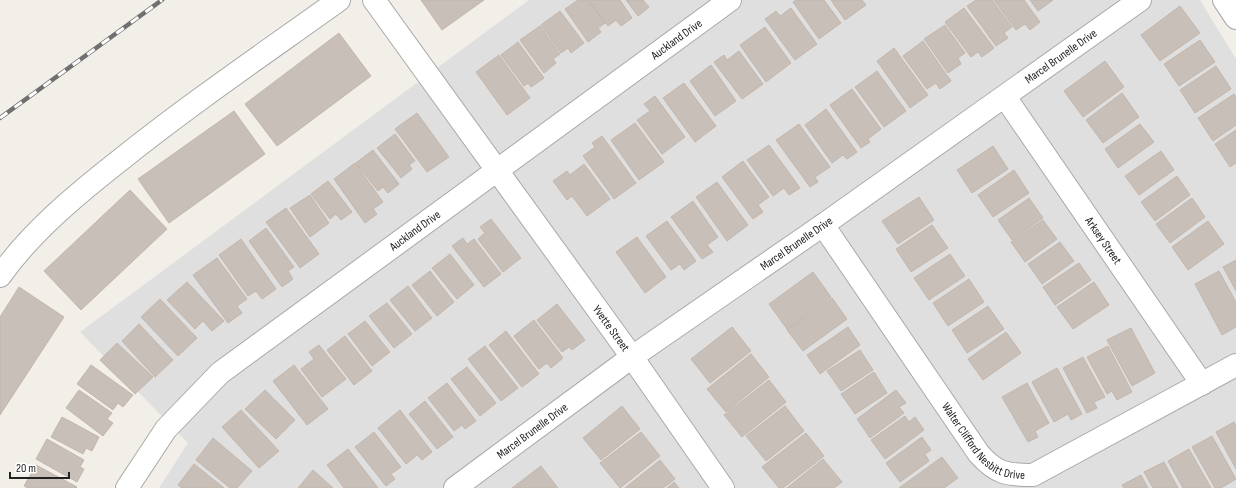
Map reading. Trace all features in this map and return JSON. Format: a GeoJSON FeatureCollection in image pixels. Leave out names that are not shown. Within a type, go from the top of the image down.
{"type":"FeatureCollection","features":[{"type":"Feature","properties":{"kind":"street"},"geometry":{"type":"LineString","coordinates":[[0,276],[10,261],[74,197],[150,136],[339,0]]}},
{"type":"Feature","properties":{"kind":"street","name":"Yvette Street"},"geometry":{"type":"LineString","coordinates":[[374,0],[632,357],[723,488]]}},
{"type":"Feature","properties":{"kind":"street","name":"Auckland Drive"},"geometry":{"type":"LineString","coordinates":[[127,488],[166,429],[220,373],[730,0]]}},
{"type":"Feature","properties":{"kind":"street","name":"Marcel Brunelle Drive"},"geometry":{"type":"LineString","coordinates":[[455,488],[632,357],[1005,97],[1140,0]]}},
{"type":"Feature","properties":{"kind":"street"},"geometry":{"type":"LineString","coordinates":[[1224,0],[1236,18]]}},
{"type":"Feature","properties":{"kind":"street","name":"Arksey Street"},"geometry":{"type":"LineString","coordinates":[[1005,97],[1202,384]]}},
{"type":"Feature","properties":{"kind":"street","name":"Walter Clifford Nesbitt Drive"},"geometry":{"type":"LineString","coordinates":[[823,224],[979,454],[990,466],[1003,473],[1033,476],[1236,365]]}},
{"type":"Feature","properties":{"kind":"shaded area"},"geometry":{"type":"Polygon","coordinates":[[[529,0],[1200,0],[1236,59],[1236,488],[159,488],[188,443],[80,332],[529,0]]]}},
{"type":"Feature","properties":{"kind":"building"},"geometry":{"type":"Polygon","coordinates":[[[421,0],[484,0],[442,30],[421,0]]]}},
{"type":"Feature","properties":{"kind":"building"},"geometry":{"type":"Polygon","coordinates":[[[578,0],[588,0],[605,23],[598,28],[601,32],[588,42],[565,9],[578,0]]]}},
{"type":"Feature","properties":{"kind":"building"},"geometry":{"type":"Polygon","coordinates":[[[589,0],[620,0],[632,18],[621,26],[616,20],[608,26],[589,0]]]}},
{"type":"Feature","properties":{"kind":"building"},"geometry":{"type":"Polygon","coordinates":[[[626,0],[643,0],[649,7],[638,16],[626,0]]]}},
{"type":"Feature","properties":{"kind":"building"},"geometry":{"type":"Polygon","coordinates":[[[796,0],[824,0],[841,23],[819,39],[793,2],[796,0]]]}},
{"type":"Feature","properties":{"kind":"building"},"geometry":{"type":"Polygon","coordinates":[[[831,0],[862,0],[866,5],[845,20],[831,0]]]}},
{"type":"Feature","properties":{"kind":"building"},"geometry":{"type":"Polygon","coordinates":[[[976,0],[992,0],[1012,27],[1004,33],[1008,38],[996,46],[967,6],[976,0]]]}},
{"type":"Feature","properties":{"kind":"building"},"geometry":{"type":"Polygon","coordinates":[[[994,0],[1024,0],[1040,22],[1030,30],[1025,24],[1016,30],[994,0]]]}},
{"type":"Feature","properties":{"kind":"building"},"geometry":{"type":"Polygon","coordinates":[[[1030,0],[1053,0],[1038,11],[1030,0]]]}},
{"type":"Feature","properties":{"kind":"building"},"geometry":{"type":"Polygon","coordinates":[[[1180,6],[1200,33],[1160,61],[1141,35],[1180,6]]]}},
{"type":"Feature","properties":{"kind":"building"},"geometry":{"type":"Polygon","coordinates":[[[791,8],[817,44],[795,60],[765,19],[776,11],[780,16],[791,8]]]}},
{"type":"Feature","properties":{"kind":"building"},"geometry":{"type":"Polygon","coordinates":[[[964,8],[994,48],[982,57],[978,52],[971,57],[945,22],[964,8]]]}},
{"type":"Feature","properties":{"kind":"building"},"geometry":{"type":"Polygon","coordinates":[[[560,11],[584,43],[571,53],[568,48],[561,53],[541,25],[560,11]]]}},
{"type":"Feature","properties":{"kind":"building"},"geometry":{"type":"Polygon","coordinates":[[[945,25],[965,53],[958,58],[961,64],[948,73],[924,39],[945,25]]]}},
{"type":"Feature","properties":{"kind":"building"},"geometry":{"type":"Polygon","coordinates":[[[540,26],[560,54],[553,59],[556,63],[544,73],[520,40],[540,26]]]}},
{"type":"Feature","properties":{"kind":"building"},"geometry":{"type":"Polygon","coordinates":[[[765,27],[791,63],[766,82],[740,45],[765,27]]]}},
{"type":"Feature","properties":{"kind":"building"},"geometry":{"type":"Polygon","coordinates":[[[339,33],[371,76],[277,146],[245,104],[339,33]]]}},
{"type":"Feature","properties":{"kind":"building"},"geometry":{"type":"Polygon","coordinates":[[[1200,40],[1215,62],[1179,86],[1164,64],[1200,40]]]}},
{"type":"Feature","properties":{"kind":"building"},"geometry":{"type":"Polygon","coordinates":[[[923,41],[951,81],[940,89],[936,83],[927,89],[903,56],[923,41]]]}},
{"type":"Feature","properties":{"kind":"building"},"geometry":{"type":"Polygon","coordinates":[[[518,42],[544,78],[531,87],[528,83],[524,86],[501,55],[518,42]]]}},
{"type":"Feature","properties":{"kind":"building"},"geometry":{"type":"Polygon","coordinates":[[[894,48],[928,95],[910,108],[877,61],[894,48]]]}},
{"type":"Feature","properties":{"kind":"building"},"geometry":{"type":"Polygon","coordinates":[[[739,51],[763,84],[742,99],[714,62],[724,55],[727,60],[739,51]]]}},
{"type":"Feature","properties":{"kind":"building"},"geometry":{"type":"Polygon","coordinates":[[[499,55],[530,98],[507,115],[476,72],[499,55]]]}},
{"type":"Feature","properties":{"kind":"building"},"geometry":{"type":"Polygon","coordinates":[[[1105,61],[1124,87],[1083,117],[1064,91],[1105,61]]]}},
{"type":"Feature","properties":{"kind":"building"},"geometry":{"type":"Polygon","coordinates":[[[711,65],[736,101],[715,116],[690,81],[711,65]]]}},
{"type":"Feature","properties":{"kind":"building"},"geometry":{"type":"Polygon","coordinates":[[[1216,66],[1231,89],[1195,113],[1180,90],[1216,66]]]}},
{"type":"Feature","properties":{"kind":"building"},"geometry":{"type":"Polygon","coordinates":[[[877,71],[906,111],[884,127],[855,87],[877,71]]]}},
{"type":"Feature","properties":{"kind":"building"},"geometry":{"type":"Polygon","coordinates":[[[684,83],[716,126],[695,142],[663,98],[684,83]]]}},
{"type":"Feature","properties":{"kind":"building"},"geometry":{"type":"Polygon","coordinates":[[[852,89],[881,129],[868,139],[870,142],[861,148],[830,105],[852,89]]]}},
{"type":"Feature","properties":{"kind":"building"},"geometry":{"type":"Polygon","coordinates":[[[1122,93],[1139,117],[1103,143],[1086,120],[1122,93]]]}},
{"type":"Feature","properties":{"kind":"building"},"geometry":{"type":"Polygon","coordinates":[[[1234,94],[1236,97],[1236,125],[1213,141],[1198,118],[1234,94]]]}},
{"type":"Feature","properties":{"kind":"building"},"geometry":{"type":"Polygon","coordinates":[[[655,96],[685,137],[662,154],[637,120],[650,111],[644,104],[655,96]]]}},
{"type":"Feature","properties":{"kind":"building"},"geometry":{"type":"Polygon","coordinates":[[[826,109],[857,152],[847,159],[843,155],[832,163],[805,125],[826,109]]]}},
{"type":"Feature","properties":{"kind":"building"},"geometry":{"type":"Polygon","coordinates":[[[234,111],[265,154],[169,223],[138,179],[234,111]]]}},
{"type":"Feature","properties":{"kind":"building"},"geometry":{"type":"Polygon","coordinates":[[[417,113],[449,157],[427,172],[395,129],[417,113]]]}},
{"type":"Feature","properties":{"kind":"building"},"geometry":{"type":"Polygon","coordinates":[[[635,123],[664,162],[639,180],[611,140],[635,123]]]}},
{"type":"Feature","properties":{"kind":"building"},"geometry":{"type":"Polygon","coordinates":[[[799,124],[830,167],[815,177],[818,182],[810,187],[776,140],[799,124]]]}},
{"type":"Feature","properties":{"kind":"building"},"geometry":{"type":"Polygon","coordinates":[[[1140,124],[1154,142],[1118,168],[1105,149],[1140,124]]]}},
{"type":"Feature","properties":{"kind":"building"},"geometry":{"type":"Polygon","coordinates":[[[1236,130],[1236,163],[1230,167],[1215,144],[1236,130]]]}},
{"type":"Feature","properties":{"kind":"building"},"geometry":{"type":"Polygon","coordinates":[[[395,134],[415,161],[409,165],[412,169],[401,178],[377,148],[395,134]]]}},
{"type":"Feature","properties":{"kind":"building"},"geometry":{"type":"Polygon","coordinates":[[[602,136],[636,183],[614,199],[583,156],[595,147],[592,143],[602,136]]]}},
{"type":"Feature","properties":{"kind":"building"},"geometry":{"type":"Polygon","coordinates":[[[769,145],[800,188],[789,195],[784,188],[773,196],[747,160],[769,145]]]}},
{"type":"Feature","properties":{"kind":"building"},"geometry":{"type":"Polygon","coordinates":[[[993,146],[1008,169],[972,193],[957,170],[993,146]]]}},
{"type":"Feature","properties":{"kind":"building"},"geometry":{"type":"Polygon","coordinates":[[[373,150],[399,184],[388,193],[383,187],[378,191],[356,163],[373,150]]]}},
{"type":"Feature","properties":{"kind":"building"},"geometry":{"type":"Polygon","coordinates":[[[1161,151],[1174,170],[1139,195],[1125,176],[1161,151]]]}},
{"type":"Feature","properties":{"kind":"building"},"geometry":{"type":"Polygon","coordinates":[[[743,161],[769,197],[758,205],[763,212],[753,219],[722,177],[743,161]]]}},
{"type":"Feature","properties":{"kind":"building"},"geometry":{"type":"Polygon","coordinates":[[[355,163],[383,202],[373,209],[377,214],[365,223],[334,179],[355,163]]]}},
{"type":"Feature","properties":{"kind":"building"},"geometry":{"type":"Polygon","coordinates":[[[584,164],[610,199],[587,216],[572,196],[567,200],[553,181],[567,171],[570,175],[584,164]]]}},
{"type":"Feature","properties":{"kind":"building"},"geometry":{"type":"Polygon","coordinates":[[[1014,170],[1029,193],[993,217],[978,195],[1014,170]]]}},
{"type":"Feature","properties":{"kind":"building"},"geometry":{"type":"Polygon","coordinates":[[[1177,176],[1190,195],[1155,221],[1141,202],[1177,176]]]}},
{"type":"Feature","properties":{"kind":"building"},"geometry":{"type":"Polygon","coordinates":[[[328,181],[352,212],[341,220],[336,214],[330,219],[311,194],[328,181]]]}},
{"type":"Feature","properties":{"kind":"building"},"geometry":{"type":"Polygon","coordinates":[[[717,182],[748,225],[727,241],[696,197],[717,182]]]}},
{"type":"Feature","properties":{"kind":"building"},"geometry":{"type":"Polygon","coordinates":[[[130,190],[167,229],[81,310],[44,271],[130,190]]]}},
{"type":"Feature","properties":{"kind":"building"},"geometry":{"type":"Polygon","coordinates":[[[310,195],[329,223],[310,237],[290,208],[310,195]]]}},
{"type":"Feature","properties":{"kind":"building"},"geometry":{"type":"Polygon","coordinates":[[[919,197],[934,220],[898,244],[882,221],[919,197]]]}},
{"type":"Feature","properties":{"kind":"building"},"geometry":{"type":"Polygon","coordinates":[[[1029,198],[1043,218],[1012,240],[998,220],[1029,198]]]}},
{"type":"Feature","properties":{"kind":"building"},"geometry":{"type":"Polygon","coordinates":[[[1192,198],[1205,217],[1170,243],[1156,224],[1192,198]]]}},
{"type":"Feature","properties":{"kind":"building"},"geometry":{"type":"Polygon","coordinates":[[[693,201],[718,237],[707,245],[713,252],[702,259],[671,217],[693,201]]]}},
{"type":"Feature","properties":{"kind":"building"},"geometry":{"type":"Polygon","coordinates":[[[286,208],[319,254],[300,268],[266,222],[286,208]]]}},
{"type":"Feature","properties":{"kind":"building"},"geometry":{"type":"Polygon","coordinates":[[[491,219],[521,258],[503,272],[478,239],[485,233],[480,227],[491,219]]]}},
{"type":"Feature","properties":{"kind":"building"},"geometry":{"type":"Polygon","coordinates":[[[1043,220],[1057,239],[1025,262],[1011,242],[1043,220]]]}},
{"type":"Feature","properties":{"kind":"building"},"geometry":{"type":"Polygon","coordinates":[[[667,221],[696,261],[684,270],[680,264],[671,270],[646,236],[667,221]]]}},
{"type":"Feature","properties":{"kind":"building"},"geometry":{"type":"Polygon","coordinates":[[[1208,221],[1224,244],[1188,270],[1172,247],[1208,221]]]}},
{"type":"Feature","properties":{"kind":"building"},"geometry":{"type":"Polygon","coordinates":[[[932,225],[948,248],[911,272],[896,249],[932,225]]]}},
{"type":"Feature","properties":{"kind":"building"},"geometry":{"type":"Polygon","coordinates":[[[266,228],[294,267],[288,271],[293,279],[282,287],[249,241],[266,228]]]}},
{"type":"Feature","properties":{"kind":"building"},"geometry":{"type":"Polygon","coordinates":[[[637,237],[666,277],[645,293],[616,252],[637,237]]]}},
{"type":"Feature","properties":{"kind":"building"},"geometry":{"type":"Polygon","coordinates":[[[463,238],[467,244],[474,239],[501,274],[484,287],[452,246],[463,238]]]}},
{"type":"Feature","properties":{"kind":"building"},"geometry":{"type":"Polygon","coordinates":[[[241,239],[276,289],[262,299],[256,291],[248,296],[219,255],[241,239]]]}},
{"type":"Feature","properties":{"kind":"building"},"geometry":{"type":"Polygon","coordinates":[[[1060,242],[1074,261],[1042,284],[1028,264],[1060,242]]]}},
{"type":"Feature","properties":{"kind":"building"},"geometry":{"type":"Polygon","coordinates":[[[450,254],[474,285],[457,299],[432,268],[450,254]]]}},
{"type":"Feature","properties":{"kind":"building"},"geometry":{"type":"Polygon","coordinates":[[[950,254],[965,276],[929,300],[914,278],[950,254]]]}},
{"type":"Feature","properties":{"kind":"building"},"geometry":{"type":"Polygon","coordinates":[[[217,258],[247,299],[237,306],[242,313],[228,323],[193,275],[217,258]]]}},
{"type":"Feature","properties":{"kind":"building"},"geometry":{"type":"Polygon","coordinates":[[[1236,260],[1236,291],[1223,267],[1236,260]]]}},
{"type":"Feature","properties":{"kind":"building"},"geometry":{"type":"Polygon","coordinates":[[[1079,263],[1091,280],[1055,305],[1043,287],[1079,263]]]}},
{"type":"Feature","properties":{"kind":"building"},"geometry":{"type":"Polygon","coordinates":[[[430,271],[454,302],[437,316],[412,285],[430,271]]]}},
{"type":"Feature","properties":{"kind":"building"},"geometry":{"type":"Polygon","coordinates":[[[1219,271],[1236,302],[1236,327],[1222,335],[1195,284],[1219,271]]]}},
{"type":"Feature","properties":{"kind":"building"},"geometry":{"type":"Polygon","coordinates":[[[813,272],[831,297],[787,329],[769,304],[813,272]]]}},
{"type":"Feature","properties":{"kind":"building"},"geometry":{"type":"Polygon","coordinates":[[[969,279],[984,302],[948,326],[933,303],[969,279]]]}},
{"type":"Feature","properties":{"kind":"building"},"geometry":{"type":"Polygon","coordinates":[[[187,282],[224,321],[212,331],[203,321],[195,329],[167,300],[187,282]]]}},
{"type":"Feature","properties":{"kind":"building"},"geometry":{"type":"Polygon","coordinates":[[[1094,282],[1109,305],[1073,329],[1057,307],[1094,282]]]}},
{"type":"Feature","properties":{"kind":"building"},"geometry":{"type":"Polygon","coordinates":[[[408,286],[432,318],[415,331],[390,300],[408,286]]]}},
{"type":"Feature","properties":{"kind":"building"},"geometry":{"type":"Polygon","coordinates":[[[19,287],[64,317],[0,415],[0,317],[19,287]]]}},
{"type":"Feature","properties":{"kind":"building"},"geometry":{"type":"Polygon","coordinates":[[[832,298],[847,319],[803,351],[787,330],[832,298]]]}},
{"type":"Feature","properties":{"kind":"building"},"geometry":{"type":"Polygon","coordinates":[[[160,299],[197,338],[178,356],[141,317],[160,299]]]}},
{"type":"Feature","properties":{"kind":"building"},"geometry":{"type":"Polygon","coordinates":[[[387,303],[412,334],[394,348],[369,316],[387,303]]]}},
{"type":"Feature","properties":{"kind":"building"},"geometry":{"type":"Polygon","coordinates":[[[557,304],[585,340],[572,350],[569,347],[562,352],[537,320],[557,304]]]}},
{"type":"Feature","properties":{"kind":"building"},"geometry":{"type":"Polygon","coordinates":[[[988,306],[1004,329],[967,353],[952,330],[988,306]]]}},
{"type":"Feature","properties":{"kind":"building"},"geometry":{"type":"Polygon","coordinates":[[[534,320],[563,358],[551,368],[547,363],[539,369],[514,336],[534,320]]]}},
{"type":"Feature","properties":{"kind":"building"},"geometry":{"type":"Polygon","coordinates":[[[365,321],[390,352],[372,366],[348,334],[365,321]]]}},
{"type":"Feature","properties":{"kind":"building"},"geometry":{"type":"Polygon","coordinates":[[[139,324],[173,360],[155,377],[122,341],[139,324]]]}},
{"type":"Feature","properties":{"kind":"building"},"geometry":{"type":"Polygon","coordinates":[[[732,327],[751,351],[710,383],[691,359],[732,327]]]}},
{"type":"Feature","properties":{"kind":"building"},"geometry":{"type":"Polygon","coordinates":[[[848,327],[860,345],[820,374],[807,355],[848,327]]]}},
{"type":"Feature","properties":{"kind":"building"},"geometry":{"type":"Polygon","coordinates":[[[1131,328],[1155,373],[1132,386],[1107,340],[1131,328]]]}},
{"type":"Feature","properties":{"kind":"building"},"geometry":{"type":"Polygon","coordinates":[[[506,331],[539,374],[522,387],[489,345],[506,331]]]}},
{"type":"Feature","properties":{"kind":"building"},"geometry":{"type":"Polygon","coordinates":[[[1006,332],[1021,353],[983,380],[968,359],[1006,332]]]}},
{"type":"Feature","properties":{"kind":"building"},"geometry":{"type":"Polygon","coordinates":[[[345,336],[372,371],[354,385],[327,350],[345,336]]]}},
{"type":"Feature","properties":{"kind":"building"},"geometry":{"type":"Polygon","coordinates":[[[117,343],[153,377],[135,394],[100,360],[117,343]]]}},
{"type":"Feature","properties":{"kind":"building"},"geometry":{"type":"Polygon","coordinates":[[[319,345],[346,379],[322,397],[301,369],[314,359],[309,352],[319,345]]]}},
{"type":"Feature","properties":{"kind":"building"},"geometry":{"type":"Polygon","coordinates":[[[485,346],[518,388],[501,401],[468,359],[485,346]]]}},
{"type":"Feature","properties":{"kind":"building"},"geometry":{"type":"Polygon","coordinates":[[[1108,346],[1132,392],[1117,400],[1112,391],[1107,394],[1087,357],[1108,346]]]}},
{"type":"Feature","properties":{"kind":"building"},"geometry":{"type":"Polygon","coordinates":[[[860,350],[873,370],[841,391],[827,371],[860,350]]]}},
{"type":"Feature","properties":{"kind":"building"},"geometry":{"type":"Polygon","coordinates":[[[751,354],[769,377],[726,412],[707,389],[751,354]]]}},
{"type":"Feature","properties":{"kind":"building"},"geometry":{"type":"Polygon","coordinates":[[[1083,357],[1105,397],[1094,402],[1097,408],[1087,413],[1063,368],[1083,357]]]}},
{"type":"Feature","properties":{"kind":"building"},"geometry":{"type":"Polygon","coordinates":[[[91,365],[133,395],[123,407],[118,403],[113,410],[77,384],[91,365]]]}},
{"type":"Feature","properties":{"kind":"building"},"geometry":{"type":"Polygon","coordinates":[[[294,365],[328,409],[307,425],[273,381],[294,365]]]}},
{"type":"Feature","properties":{"kind":"building"},"geometry":{"type":"Polygon","coordinates":[[[467,367],[496,403],[480,416],[451,379],[467,367]]]}},
{"type":"Feature","properties":{"kind":"building"},"geometry":{"type":"Polygon","coordinates":[[[1057,368],[1082,414],[1071,420],[1068,414],[1054,422],[1032,382],[1057,368]]]}},
{"type":"Feature","properties":{"kind":"building"},"geometry":{"type":"Polygon","coordinates":[[[874,372],[887,393],[855,414],[841,394],[874,372]]]}},
{"type":"Feature","properties":{"kind":"building"},"geometry":{"type":"Polygon","coordinates":[[[769,380],[786,402],[742,437],[724,415],[769,380]]]}},
{"type":"Feature","properties":{"kind":"building"},"geometry":{"type":"Polygon","coordinates":[[[447,383],[476,421],[465,429],[462,425],[454,431],[428,398],[447,383]]]}},
{"type":"Feature","properties":{"kind":"building"},"geometry":{"type":"Polygon","coordinates":[[[1027,383],[1049,423],[1035,431],[1038,437],[1028,442],[1002,397],[1027,383]]]}},
{"type":"Feature","properties":{"kind":"building"},"geometry":{"type":"Polygon","coordinates":[[[79,390],[112,413],[107,419],[113,423],[103,436],[66,408],[79,390]]]}},
{"type":"Feature","properties":{"kind":"building"},"geometry":{"type":"Polygon","coordinates":[[[265,390],[295,420],[276,439],[245,409],[265,390]]]}},
{"type":"Feature","properties":{"kind":"building"},"geometry":{"type":"Polygon","coordinates":[[[896,390],[906,403],[899,407],[904,413],[870,438],[857,419],[896,390]]]}},
{"type":"Feature","properties":{"kind":"building"},"geometry":{"type":"Polygon","coordinates":[[[425,401],[453,437],[437,449],[409,414],[425,401]]]}},
{"type":"Feature","properties":{"kind":"building"},"geometry":{"type":"Polygon","coordinates":[[[622,406],[640,429],[601,460],[583,438],[622,406]]]}},
{"type":"Feature","properties":{"kind":"building"},"geometry":{"type":"Polygon","coordinates":[[[785,406],[804,431],[766,461],[746,436],[785,406]]]}},
{"type":"Feature","properties":{"kind":"building"},"geometry":{"type":"Polygon","coordinates":[[[241,410],[279,451],[259,468],[222,427],[241,410]]]}},
{"type":"Feature","properties":{"kind":"building"},"geometry":{"type":"Polygon","coordinates":[[[400,410],[432,452],[422,460],[417,455],[406,464],[378,428],[400,410]]]}},
{"type":"Feature","properties":{"kind":"building"},"geometry":{"type":"Polygon","coordinates":[[[905,416],[909,422],[915,417],[924,430],[885,459],[871,440],[905,416]]]}},
{"type":"Feature","properties":{"kind":"building"},"geometry":{"type":"Polygon","coordinates":[[[62,417],[99,437],[92,451],[86,448],[83,454],[51,437],[62,417]]]}},
{"type":"Feature","properties":{"kind":"building"},"geometry":{"type":"Polygon","coordinates":[[[1234,422],[1236,426],[1236,469],[1216,432],[1234,422]]]}},
{"type":"Feature","properties":{"kind":"building"},"geometry":{"type":"Polygon","coordinates":[[[374,432],[401,467],[391,474],[395,479],[386,486],[355,447],[374,432]]]}},
{"type":"Feature","properties":{"kind":"building"},"geometry":{"type":"Polygon","coordinates":[[[641,432],[660,456],[620,488],[600,463],[641,432]]]}},
{"type":"Feature","properties":{"kind":"building"},"geometry":{"type":"Polygon","coordinates":[[[806,433],[824,456],[783,488],[779,488],[762,467],[806,433]]]}},
{"type":"Feature","properties":{"kind":"building"},"geometry":{"type":"Polygon","coordinates":[[[1212,436],[1236,479],[1221,488],[1215,488],[1192,447],[1212,436]]]}},
{"type":"Feature","properties":{"kind":"building"},"geometry":{"type":"Polygon","coordinates":[[[922,437],[931,450],[925,454],[929,461],[900,482],[886,463],[922,437]]]}},
{"type":"Feature","properties":{"kind":"building"},"geometry":{"type":"Polygon","coordinates":[[[213,438],[252,471],[237,488],[230,488],[196,460],[213,438]]]}},
{"type":"Feature","properties":{"kind":"building"},"geometry":{"type":"Polygon","coordinates":[[[47,439],[84,460],[80,467],[84,469],[77,482],[36,459],[47,439]]]}},
{"type":"Feature","properties":{"kind":"building"},"geometry":{"type":"Polygon","coordinates":[[[348,449],[378,488],[344,488],[327,465],[348,449]]]}},
{"type":"Feature","properties":{"kind":"building"},"geometry":{"type":"Polygon","coordinates":[[[1189,449],[1211,488],[1183,488],[1168,461],[1189,449]]]}},
{"type":"Feature","properties":{"kind":"building"},"geometry":{"type":"Polygon","coordinates":[[[942,457],[958,478],[944,488],[899,488],[942,457]]]}},
{"type":"Feature","properties":{"kind":"building"},"geometry":{"type":"Polygon","coordinates":[[[823,459],[842,482],[834,488],[787,488],[823,459]]]}},
{"type":"Feature","properties":{"kind":"building"},"geometry":{"type":"Polygon","coordinates":[[[660,460],[675,479],[663,488],[625,488],[660,460]]]}},
{"type":"Feature","properties":{"kind":"building"},"geometry":{"type":"Polygon","coordinates":[[[1164,462],[1178,488],[1153,488],[1144,472],[1164,462]]]}},
{"type":"Feature","properties":{"kind":"building"},"geometry":{"type":"Polygon","coordinates":[[[194,464],[224,488],[182,488],[178,485],[194,464]]]}},
{"type":"Feature","properties":{"kind":"building"},"geometry":{"type":"Polygon","coordinates":[[[36,465],[77,487],[28,488],[24,486],[36,465]]]}},
{"type":"Feature","properties":{"kind":"building"},"geometry":{"type":"Polygon","coordinates":[[[541,466],[558,488],[512,488],[541,466]]]}},
{"type":"Feature","properties":{"kind":"building"},"geometry":{"type":"Polygon","coordinates":[[[313,470],[333,488],[298,488],[313,470]]]}},
{"type":"Feature","properties":{"kind":"building"},"geometry":{"type":"Polygon","coordinates":[[[1141,475],[1148,488],[1124,488],[1122,485],[1141,475]]]}},
{"type":"Feature","properties":{"kind":"building"},"geometry":{"type":"Polygon","coordinates":[[[674,482],[679,488],[667,488],[674,482]]]}},
{"type":"Feature","properties":{"kind":"railway"},"geometry":{"type":"LineString","coordinates":[[0,118],[162,0]]}}]}
